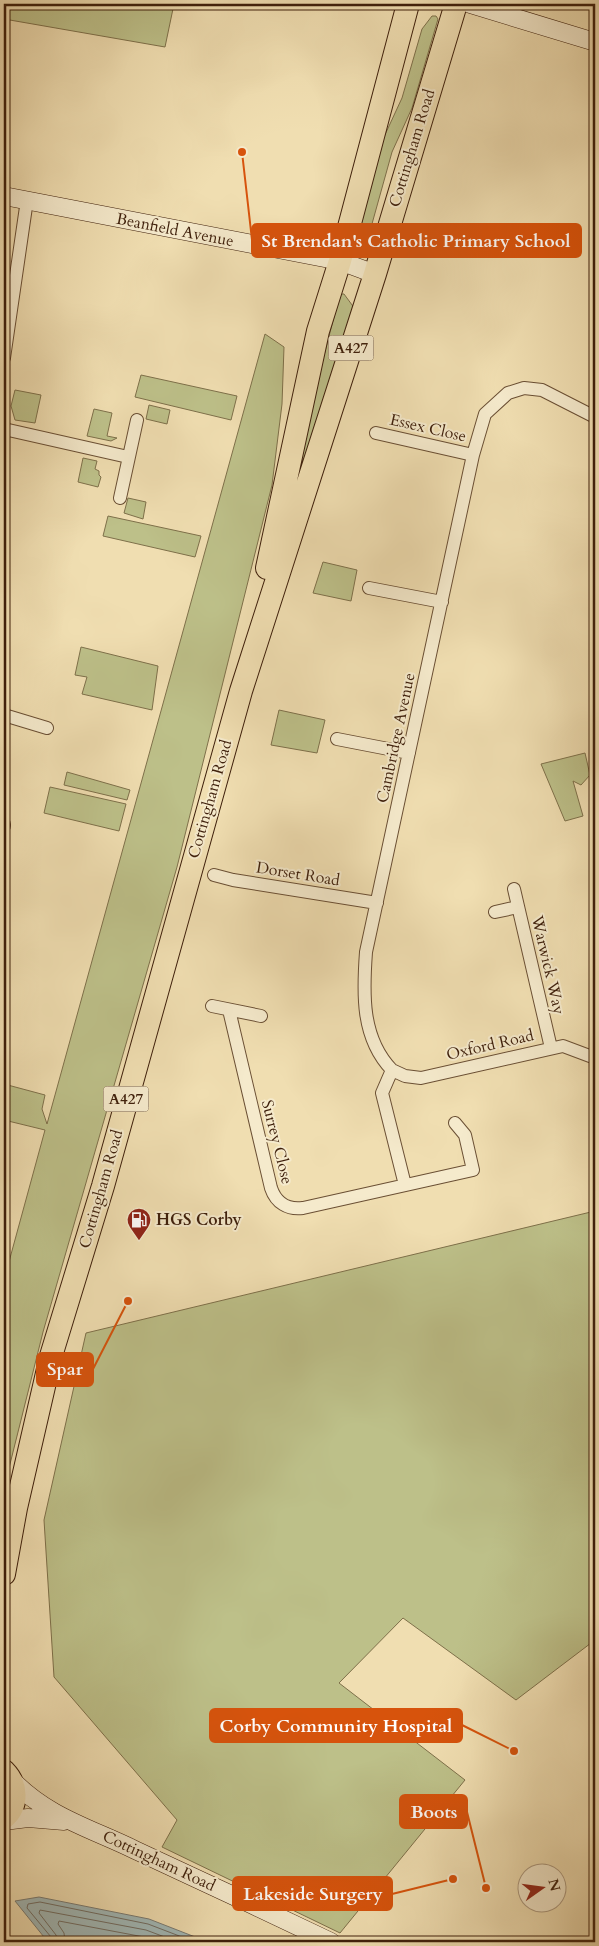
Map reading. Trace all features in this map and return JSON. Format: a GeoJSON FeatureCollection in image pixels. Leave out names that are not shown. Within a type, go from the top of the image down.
{"type":"FeatureCollection","features":[{"type":"Feature","properties":{"kind":"highway","name":"Cottingham Road"},"geometry":{"type":"LineString","coordinates":[[241,691],[318,331],[340,261],[408,4]]}},
{"type":"Feature","properties":{"kind":"highway","name":"Cottingham Road"},"geometry":{"type":"LineString","coordinates":[[4,1574],[16,1508],[51,1356],[103,1186],[241,691],[375,274],[456,4]]}},
{"type":"Feature","properties":{"kind":"highway"},"geometry":{"type":"LineString","coordinates":[[4,1820],[15,1798],[7,1771]]}},
{"type":"Feature","properties":{"kind":"street"},"geometry":{"type":"LineString","coordinates":[[470,4],[595,42]]}},
{"type":"Feature","properties":{"kind":"street","name":"Beanfield Avenue"},"geometry":{"type":"LineString","coordinates":[[4,196],[340,261],[375,274]]}},
{"type":"Feature","properties":{"kind":"street"},"geometry":{"type":"LineString","coordinates":[[4,358],[28,200]]}},
{"type":"Feature","properties":{"kind":"street","name":"Cambridge Avenue"},"geometry":{"type":"LineString","coordinates":[[392,1070],[377,1054],[371,1036],[364,984],[366,952],[473,455],[485,414],[508,393],[524,388],[542,390],[595,417]]}},
{"type":"Feature","properties":{"kind":"street"},"geometry":{"type":"LineString","coordinates":[[120,498],[137,420]]}},
{"type":"Feature","properties":{"kind":"street"},"geometry":{"type":"LineString","coordinates":[[4,429],[128,457]]}},
{"type":"Feature","properties":{"kind":"street","name":"Essex Close"},"geometry":{"type":"LineString","coordinates":[[376,433],[473,455]]}},
{"type":"Feature","properties":{"kind":"street"},"geometry":{"type":"LineString","coordinates":[[369,588],[442,602]]}},
{"type":"Feature","properties":{"kind":"street"},"geometry":{"type":"LineString","coordinates":[[4,715],[47,728]]}},
{"type":"Feature","properties":{"kind":"street"},"geometry":{"type":"LineString","coordinates":[[337,739],[409,753]]}},
{"type":"Feature","properties":{"kind":"street","name":"Dorset Road"},"geometry":{"type":"LineString","coordinates":[[214,875],[233,880],[377,902]]}},
{"type":"Feature","properties":{"kind":"street","name":"Warwick Way"},"geometry":{"type":"LineString","coordinates":[[514,889],[551,1048]]}},
{"type":"Feature","properties":{"kind":"street"},"geometry":{"type":"LineString","coordinates":[[495,912],[518,906]]}},
{"type":"Feature","properties":{"kind":"street"},"geometry":{"type":"LineString","coordinates":[[212,1006],[261,1016]]}},
{"type":"Feature","properties":{"kind":"street","name":"Surrey Close"},"geometry":{"type":"LineString","coordinates":[[229,1010],[269,1180],[276,1199],[286,1206],[297,1209],[473,1170],[464,1134],[455,1123]]}},
{"type":"Feature","properties":{"kind":"street","name":"Oxford Road"},"geometry":{"type":"LineString","coordinates":[[392,1070],[405,1076],[421,1078],[563,1046],[595,1058]]}},
{"type":"Feature","properties":{"kind":"street"},"geometry":{"type":"LineString","coordinates":[[392,1070],[382,1093],[405,1185]]}},
{"type":"Feature","properties":{"kind":"street","name":"Cottingham Road"},"geometry":{"type":"LineString","coordinates":[[7,1771],[34,1800],[67,1821],[125,1845],[331,1942]]}},
{"type":"Feature","properties":{"kind":"street","name":"Cottingham Road"},"geometry":{"type":"LineString","coordinates":[[4,1820],[28,1818],[67,1821]]}},
{"type":"Feature","properties":{"kind":"green space"},"geometry":{"type":"Polygon","coordinates":[[[4,4],[174,4],[165,47],[4,19],[4,4]]]}},
{"type":"Feature","properties":{"kind":"green space"},"geometry":{"type":"Polygon","coordinates":[[[432,16],[436,16],[438,19],[412,108],[392,152],[370,231],[362,237],[357,236],[383,139],[402,98],[422,29],[432,16]]]}},
{"type":"Feature","properties":{"kind":"green space"},"geometry":{"type":"Polygon","coordinates":[[[340,294],[344,294],[355,309],[285,535],[304,432],[340,294]]]}},
{"type":"Feature","properties":{"kind":"green space"},"geometry":{"type":"Polygon","coordinates":[[[265,334],[284,347],[282,404],[272,485],[177,867],[43,1332],[4,1488],[4,1280],[45,1130],[4,1120],[4,1084],[45,1095],[42,1109],[47,1124],[265,334]]]}},
{"type":"Feature","properties":{"kind":"green space"},"geometry":{"type":"Polygon","coordinates":[[[141,375],[237,396],[231,420],[135,397],[141,375]]]}},
{"type":"Feature","properties":{"kind":"green space"},"geometry":{"type":"Polygon","coordinates":[[[15,390],[41,395],[35,423],[15,420],[11,406],[15,390]]]}},
{"type":"Feature","properties":{"kind":"green space"},"geometry":{"type":"Polygon","coordinates":[[[149,405],[170,410],[167,424],[146,419],[149,405]]]}},
{"type":"Feature","properties":{"kind":"green space"},"geometry":{"type":"Polygon","coordinates":[[[94,409],[112,413],[107,436],[117,438],[111,441],[87,436],[94,409]]]}},
{"type":"Feature","properties":{"kind":"green space"},"geometry":{"type":"Polygon","coordinates":[[[83,458],[97,461],[95,469],[99,471],[101,477],[98,487],[78,482],[83,458]]]}},
{"type":"Feature","properties":{"kind":"green space"},"geometry":{"type":"Polygon","coordinates":[[[128,498],[146,502],[143,519],[124,513],[128,498]]]}},
{"type":"Feature","properties":{"kind":"green space"},"geometry":{"type":"Polygon","coordinates":[[[108,516],[201,536],[195,557],[103,536],[108,516]]]}},
{"type":"Feature","properties":{"kind":"green space"},"geometry":{"type":"Polygon","coordinates":[[[323,562],[357,570],[351,601],[313,593],[323,562]]]}},
{"type":"Feature","properties":{"kind":"green space"},"geometry":{"type":"Polygon","coordinates":[[[81,647],[158,666],[152,710],[82,694],[87,677],[75,675],[81,647]]]}},
{"type":"Feature","properties":{"kind":"green space"},"geometry":{"type":"Polygon","coordinates":[[[279,710],[325,720],[317,753],[271,745],[279,710]]]}},
{"type":"Feature","properties":{"kind":"green space"},"geometry":{"type":"Polygon","coordinates":[[[585,753],[590,775],[581,785],[573,781],[583,816],[565,821],[541,764],[585,753]]]}},
{"type":"Feature","properties":{"kind":"green space"},"geometry":{"type":"Polygon","coordinates":[[[67,772],[130,790],[127,800],[64,785],[67,772]]]}},
{"type":"Feature","properties":{"kind":"green space"},"geometry":{"type":"Polygon","coordinates":[[[50,787],[126,804],[119,831],[44,813],[50,787]]]}},
{"type":"Feature","properties":{"kind":"green space"},"geometry":{"type":"Polygon","coordinates":[[[595,1211],[595,1640],[516,1700],[403,1618],[339,1683],[465,1780],[340,1933],[162,1847],[177,1820],[54,1677],[44,1520],[86,1333],[595,1211]]]}},
{"type":"Feature","properties":{"kind":"water"},"geometry":{"type":"Polygon","coordinates":[[[39,1897],[149,1919],[208,1942],[48,1942],[15,1901],[39,1897]]]}},
{"type":"Feature","properties":{"kind":"place","name":"St Brendan's Catholic Primary School"},"geometry":{"type":"Point","coordinates":[242,152]}},
{"type":"Feature","properties":{"kind":"place","name":"HGS Corby"},"geometry":{"type":"Point","coordinates":[139,1241]}},
{"type":"Feature","properties":{"kind":"place","name":"Spar"},"geometry":{"type":"Point","coordinates":[128,1301]}},
{"type":"Feature","properties":{"kind":"place","name":"Corby Community Hospital"},"geometry":{"type":"Point","coordinates":[514,1751]}},
{"type":"Feature","properties":{"kind":"place","name":"Lakeside Surgery"},"geometry":{"type":"Point","coordinates":[453,1879]}},
{"type":"Feature","properties":{"kind":"place","name":"Boots"},"geometry":{"type":"Point","coordinates":[486,1888]}}]}
